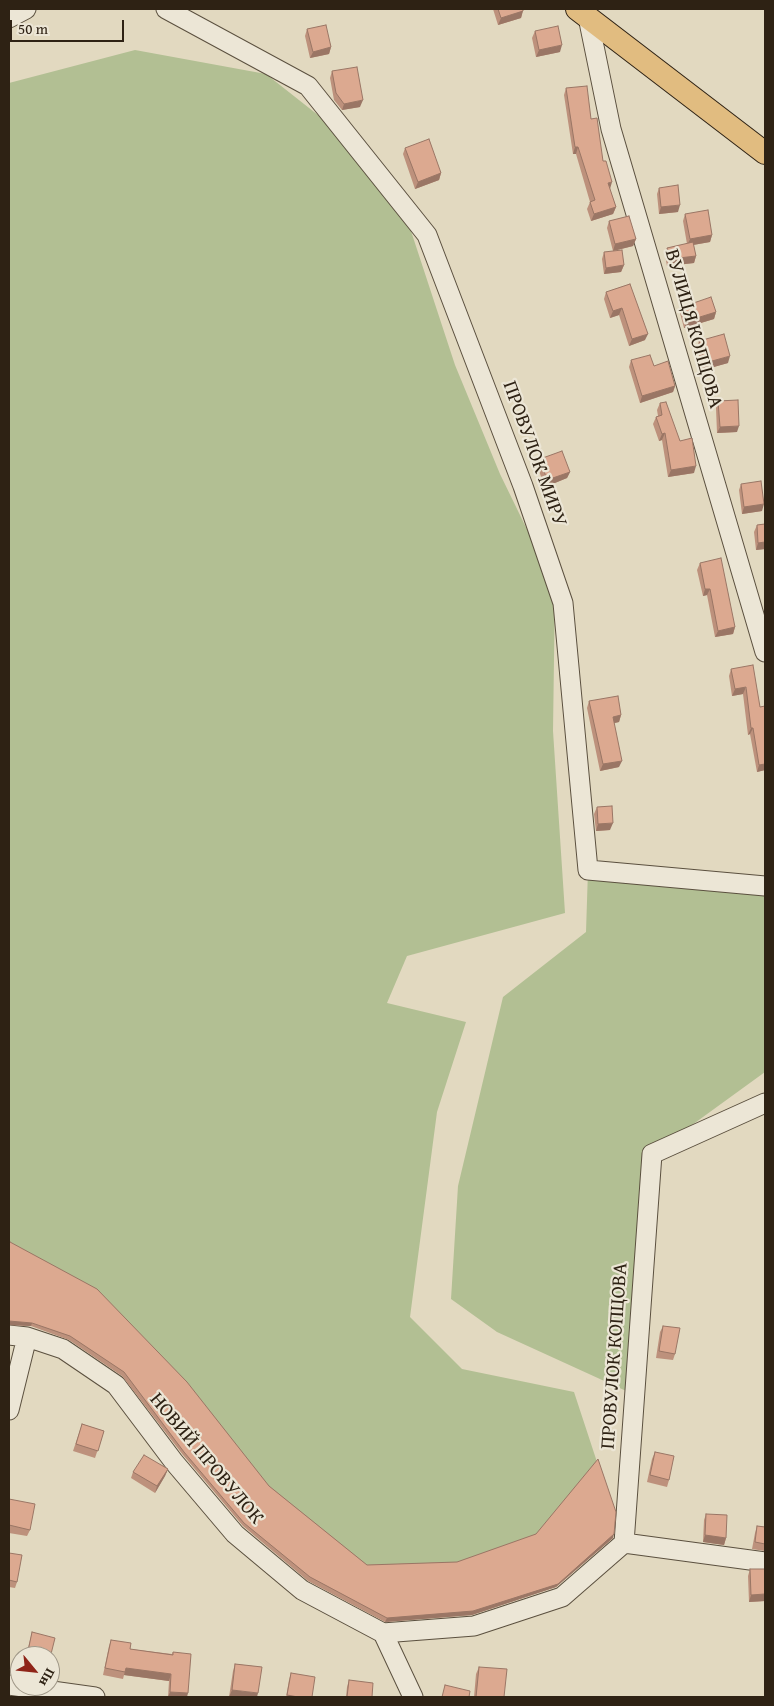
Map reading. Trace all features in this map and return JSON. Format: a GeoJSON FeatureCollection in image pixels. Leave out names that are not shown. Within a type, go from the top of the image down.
{"type":"FeatureCollection","features":[{"type":"Feature","properties":{"kind":"main road"},"geometry":{"type":"LineString","coordinates":[[582,13],[765,153]]}},
{"type":"Feature","properties":{"kind":"street"},"geometry":{"type":"LineString","coordinates":[[9,18],[26,9]]}},
{"type":"Feature","properties":{"kind":"street","name":"ПРОВУЛОК МИРУ"},"geometry":{"type":"LineString","coordinates":[[166,9],[308,86],[428,235],[524,486],[563,603],[588,870],[765,886]]}},
{"type":"Feature","properties":{"kind":"street","name":"ВУЛИЦЯ КОПЦОВА"},"geometry":{"type":"LineString","coordinates":[[582,13],[610,129],[765,652]]}},
{"type":"Feature","properties":{"kind":"street","name":"ПРОВУЛОК КОПЦОВА"},"geometry":{"type":"LineString","coordinates":[[624,1543],[652,1154],[765,1103]]}},
{"type":"Feature","properties":{"kind":"street"},"geometry":{"type":"LineString","coordinates":[[9,1410],[18,1336]]}},
{"type":"Feature","properties":{"kind":"street","name":"НОВИЙ ПРОВУЛОК"},"geometry":{"type":"LineString","coordinates":[[18,1336],[63,1349],[116,1384],[174,1462],[235,1534],[302,1590],[382,1634]]}},
{"type":"Feature","properties":{"kind":"street"},"geometry":{"type":"LineString","coordinates":[[412,1697],[382,1634],[474,1626],[562,1597],[624,1543],[765,1562]]}},
{"type":"Feature","properties":{"kind":"street"},"geometry":{"type":"LineString","coordinates":[[9,1685],[95,1697]]}},
{"type":"Feature","properties":{"kind":"green space"},"geometry":{"type":"Polygon","coordinates":[[[135,50],[266,74],[361,149],[410,228],[455,365],[500,474],[555,587],[553,731],[565,913],[407,956],[387,1003],[466,1022],[437,1112],[410,1317],[462,1369],[574,1392],[597,1462],[535,1538],[456,1565],[365,1568],[268,1490],[9,1246],[9,83],[135,50]]]}},
{"type":"Feature","properties":{"kind":"green space"},"geometry":{"type":"Polygon","coordinates":[[[588,870],[765,886],[765,1072],[652,1154],[635,1395],[497,1332],[451,1299],[458,1186],[503,997],[586,932],[588,870]]]}},
{"type":"Feature","properties":{"kind":"building"},"geometry":{"type":"Polygon","coordinates":[[[498,9],[523,9],[523,11],[501,18],[498,9]]]}},
{"type":"Feature","properties":{"kind":"building"},"geometry":{"type":"Polygon","coordinates":[[[326,25],[331,47],[313,52],[307,29],[326,25]]]}},
{"type":"Feature","properties":{"kind":"building"},"geometry":{"type":"Polygon","coordinates":[[[558,26],[562,45],[539,50],[535,31],[558,26]]]}},
{"type":"Feature","properties":{"kind":"building"},"geometry":{"type":"Polygon","coordinates":[[[357,67],[363,100],[344,104],[336,93],[332,71],[357,67]]]}},
{"type":"Feature","properties":{"kind":"building"},"geometry":{"type":"Polygon","coordinates":[[[587,86],[591,119],[597,118],[603,161],[606,161],[612,182],[608,183],[616,207],[594,214],[590,202],[595,200],[578,147],[575,147],[566,88],[587,86]]]}},
{"type":"Feature","properties":{"kind":"building"},"geometry":{"type":"Polygon","coordinates":[[[429,139],[441,173],[418,182],[405,148],[429,139]]]}},
{"type":"Feature","properties":{"kind":"building"},"geometry":{"type":"Polygon","coordinates":[[[678,185],[680,205],[661,207],[659,188],[678,185]]]}},
{"type":"Feature","properties":{"kind":"building"},"geometry":{"type":"Polygon","coordinates":[[[708,210],[712,235],[690,239],[685,214],[708,210]]]}},
{"type":"Feature","properties":{"kind":"building"},"geometry":{"type":"Polygon","coordinates":[[[629,216],[636,239],[615,244],[609,221],[629,216]]]}},
{"type":"Feature","properties":{"kind":"building"},"geometry":{"type":"Polygon","coordinates":[[[693,242],[696,256],[670,259],[667,248],[693,242]]]}},
{"type":"Feature","properties":{"kind":"building"},"geometry":{"type":"Polygon","coordinates":[[[622,250],[624,265],[606,268],[604,252],[622,250]]]}},
{"type":"Feature","properties":{"kind":"building"},"geometry":{"type":"Polygon","coordinates":[[[630,284],[648,334],[632,339],[622,308],[613,311],[606,292],[630,284]]]}},
{"type":"Feature","properties":{"kind":"building"},"geometry":{"type":"Polygon","coordinates":[[[711,297],[716,312],[687,321],[682,307],[711,297]]]}},
{"type":"Feature","properties":{"kind":"building"},"geometry":{"type":"Polygon","coordinates":[[[724,334],[730,356],[705,363],[699,341],[724,334]]]}},
{"type":"Feature","properties":{"kind":"building"},"geometry":{"type":"Polygon","coordinates":[[[650,355],[654,366],[668,361],[675,386],[642,396],[631,360],[650,355]]]}},
{"type":"Feature","properties":{"kind":"building"},"geometry":{"type":"Polygon","coordinates":[[[738,400],[739,426],[720,427],[718,401],[738,400]]]}},
{"type":"Feature","properties":{"kind":"building"},"geometry":{"type":"Polygon","coordinates":[[[666,402],[680,441],[692,438],[696,466],[671,470],[665,433],[662,434],[656,417],[662,415],[660,403],[666,402]]]}},
{"type":"Feature","properties":{"kind":"building"},"geometry":{"type":"Polygon","coordinates":[[[562,451],[570,472],[547,480],[540,459],[562,451]]]}},
{"type":"Feature","properties":{"kind":"building"},"geometry":{"type":"Polygon","coordinates":[[[761,481],[764,504],[744,507],[741,484],[761,481]]]}},
{"type":"Feature","properties":{"kind":"building"},"geometry":{"type":"Polygon","coordinates":[[[765,524],[765,542],[758,543],[757,525],[765,524]]]}},
{"type":"Feature","properties":{"kind":"building"},"geometry":{"type":"Polygon","coordinates":[[[721,558],[735,627],[718,631],[710,589],[705,589],[700,563],[721,558]]]}},
{"type":"Feature","properties":{"kind":"building"},"geometry":{"type":"Polygon","coordinates":[[[753,665],[760,707],[765,706],[765,764],[759,765],[753,728],[751,728],[746,687],[735,689],[731,669],[753,665]]]}},
{"type":"Feature","properties":{"kind":"building"},"geometry":{"type":"Polygon","coordinates":[[[618,696],[621,715],[613,717],[622,761],[603,764],[589,701],[618,696]]]}},
{"type":"Feature","properties":{"kind":"building"},"geometry":{"type":"Polygon","coordinates":[[[612,806],[613,823],[598,824],[597,807],[612,806]]]}},
{"type":"Feature","properties":{"kind":"building"},"geometry":{"type":"Polygon","coordinates":[[[10,1242],[97,1289],[187,1382],[269,1486],[367,1565],[457,1562],[536,1534],[598,1459],[616,1512],[614,1534],[558,1584],[473,1611],[387,1618],[310,1577],[244,1523],[184,1452],[124,1372],[70,1336],[32,1323],[9,1321],[10,1242]]]}},
{"type":"Feature","properties":{"kind":"building"},"geometry":{"type":"Polygon","coordinates":[[[663,1326],[680,1328],[675,1354],[659,1351],[663,1326]]]}},
{"type":"Feature","properties":{"kind":"building"},"geometry":{"type":"Polygon","coordinates":[[[82,1424],[104,1431],[98,1451],[76,1444],[82,1424]]]}},
{"type":"Feature","properties":{"kind":"building"},"geometry":{"type":"Polygon","coordinates":[[[655,1452],[674,1456],[669,1480],[650,1475],[655,1452]]]}},
{"type":"Feature","properties":{"kind":"building"},"geometry":{"type":"Polygon","coordinates":[[[144,1455],[168,1469],[157,1486],[133,1472],[144,1455]]]}},
{"type":"Feature","properties":{"kind":"building"},"geometry":{"type":"Polygon","coordinates":[[[9,1499],[35,1504],[30,1530],[9,1525],[9,1499]]]}},
{"type":"Feature","properties":{"kind":"building"},"geometry":{"type":"Polygon","coordinates":[[[706,1514],[727,1515],[726,1538],[705,1535],[706,1514]]]}},
{"type":"Feature","properties":{"kind":"building"},"geometry":{"type":"Polygon","coordinates":[[[757,1526],[765,1527],[765,1544],[755,1542],[757,1526]]]}},
{"type":"Feature","properties":{"kind":"building"},"geometry":{"type":"Polygon","coordinates":[[[9,1553],[22,1555],[17,1582],[9,1580],[9,1553]]]}},
{"type":"Feature","properties":{"kind":"building"},"geometry":{"type":"Polygon","coordinates":[[[750,1569],[765,1569],[765,1594],[751,1595],[750,1569]]]}},
{"type":"Feature","properties":{"kind":"building"},"geometry":{"type":"Polygon","coordinates":[[[32,1632],[55,1638],[53,1646],[29,1646],[32,1632]]]}},
{"type":"Feature","properties":{"kind":"building"},"geometry":{"type":"Polygon","coordinates":[[[111,1640],[131,1643],[130,1649],[173,1655],[173,1652],[191,1654],[188,1693],[170,1692],[171,1674],[126,1668],[125,1672],[105,1668],[111,1640]]]}},
{"type":"Feature","properties":{"kind":"building"},"geometry":{"type":"Polygon","coordinates":[[[235,1664],[262,1667],[258,1693],[232,1690],[235,1664]]]}},
{"type":"Feature","properties":{"kind":"building"},"geometry":{"type":"Polygon","coordinates":[[[479,1667],[507,1669],[504,1697],[476,1697],[479,1667]]]}},
{"type":"Feature","properties":{"kind":"building"},"geometry":{"type":"Polygon","coordinates":[[[291,1673],[315,1677],[312,1697],[287,1695],[291,1673]]]}},
{"type":"Feature","properties":{"kind":"building"},"geometry":{"type":"Polygon","coordinates":[[[349,1680],[373,1683],[372,1697],[347,1697],[349,1680]]]}},
{"type":"Feature","properties":{"kind":"building"},"geometry":{"type":"Polygon","coordinates":[[[445,1685],[470,1691],[469,1697],[442,1697],[445,1685]]]}}]}
